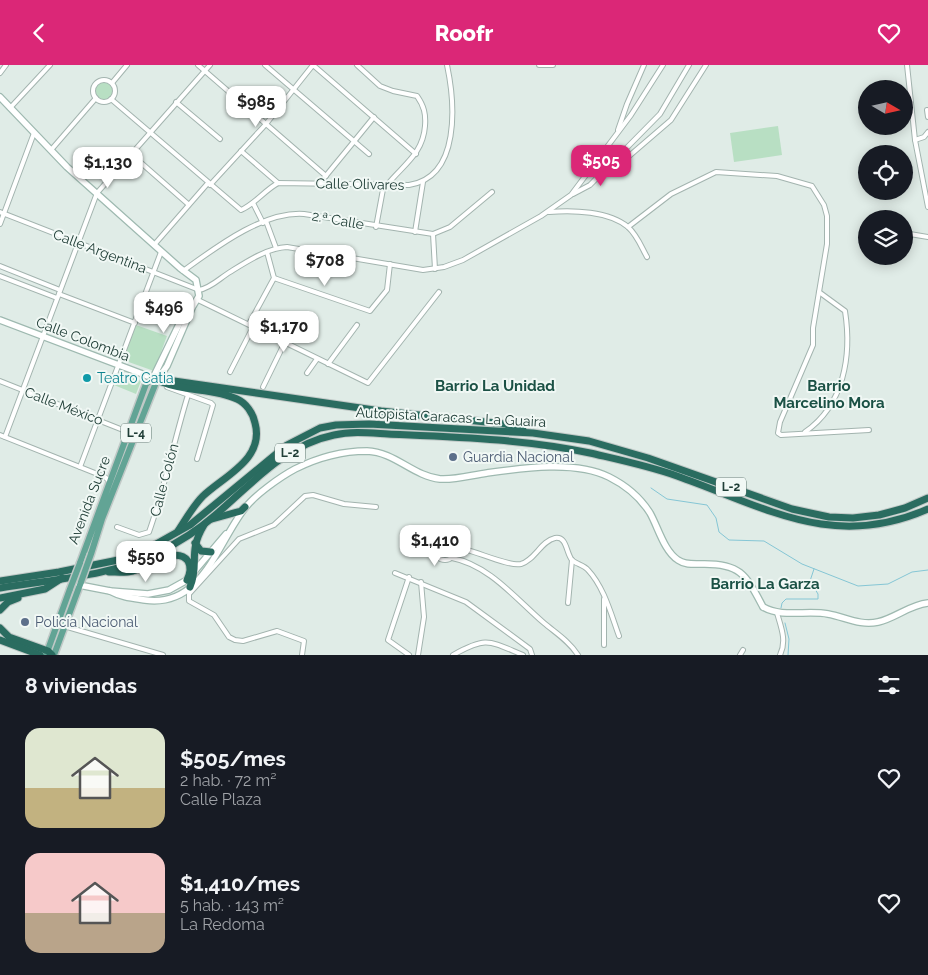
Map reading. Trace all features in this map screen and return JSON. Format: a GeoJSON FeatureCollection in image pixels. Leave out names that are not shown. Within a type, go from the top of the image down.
{"type":"FeatureCollection","features":[{"type":"Feature","properties":{"kind":"highway"},"geometry":{"type":"LineString","coordinates":[[155,379],[381,411],[505,424],[533,433]]}},
{"type":"Feature","properties":{"kind":"highway"},"geometry":{"type":"LineString","coordinates":[[155,379],[174,387],[238,399],[250,410],[256,427],[256,440],[246,460],[234,473],[201,499],[175,535]]}},
{"type":"Feature","properties":{"kind":"highway","name":"Autopista Caracas - La Guaira"},"geometry":{"type":"LineString","coordinates":[[0,588],[134,557],[175,535],[210,509],[277,451],[320,428],[369,424],[533,433],[589,441],[624,451],[792,509],[829,517],[853,518],[879,515],[905,508],[928,498]]}},
{"type":"Feature","properties":{"kind":"highway","name":"Autopista Caracas - La Guaira"},"geometry":{"type":"LineString","coordinates":[[0,581],[103,571],[157,554],[208,521],[282,457],[318,439],[354,433],[503,441],[588,453],[646,466],[787,517],[827,526],[853,528],[880,525],[928,509]]}},
{"type":"Feature","properties":{"kind":"highway"},"geometry":{"type":"LineString","coordinates":[[189,584],[194,573],[193,554],[195,543],[208,521],[241,511],[245,507]]}},
{"type":"Feature","properties":{"kind":"highway"},"geometry":{"type":"LineString","coordinates":[[195,543],[201,551],[211,552]]}},
{"type":"Feature","properties":{"kind":"highway"},"geometry":{"type":"LineString","coordinates":[[103,571],[127,572],[175,555],[183,557],[189,564],[189,584]]}},
{"type":"Feature","properties":{"kind":"highway","name":"Autopista Caracas - La Guaira"},"geometry":{"type":"LineString","coordinates":[[0,597],[33,593],[52,586],[61,575]]}},
{"type":"Feature","properties":{"kind":"highway"},"geometry":{"type":"LineString","coordinates":[[0,610],[8,602],[33,593]]}},
{"type":"Feature","properties":{"kind":"highway"},"geometry":{"type":"LineString","coordinates":[[0,628],[9,637],[50,654]]}},
{"type":"Feature","properties":{"kind":"highway"},"geometry":{"type":"LineString","coordinates":[[0,640],[40,655]]}},
{"type":"Feature","properties":{"kind":"main road"},"geometry":{"type":"LineString","coordinates":[[0,97],[51,150],[97,193],[161,252],[196,280],[199,289],[198,300]]}},
{"type":"Feature","properties":{"kind":"main road","name":"Avenida Sucre"},"geometry":{"type":"LineString","coordinates":[[61,625],[70,589],[146,384],[155,379],[167,366],[193,306],[198,300]]}},
{"type":"Feature","properties":{"kind":"main road","name":"Calle Colombia"},"geometry":{"type":"LineString","coordinates":[[0,321],[155,379]]}},
{"type":"Feature","properties":{"kind":"main road","name":"Avenida Sucre"},"geometry":{"type":"LineString","coordinates":[[50,654],[80,584],[155,379]]}},
{"type":"Feature","properties":{"kind":"main road"},"geometry":{"type":"LineString","coordinates":[[194,573],[245,507],[282,477],[324,457],[343,453],[380,453],[391,456],[422,475],[443,479],[569,467],[606,476],[637,497],[649,512],[670,550],[678,560],[689,564],[724,565],[735,568],[748,579],[763,607],[777,613],[817,613],[855,622],[875,623],[914,605],[928,603]]}},
{"type":"Feature","properties":{"kind":"main road"},"geometry":{"type":"LineString","coordinates":[[80,584],[110,591],[120,596],[157,601],[175,597],[211,565],[226,533]]}},
{"type":"Feature","properties":{"kind":"street"},"geometry":{"type":"LineString","coordinates":[[0,73],[6,65]]}},
{"type":"Feature","properties":{"kind":"street"},"geometry":{"type":"LineString","coordinates":[[10,107],[50,65]]}},
{"type":"Feature","properties":{"kind":"street"},"geometry":{"type":"LineString","coordinates":[[112,83],[127,65]]}},
{"type":"Feature","properties":{"kind":"street"},"geometry":{"type":"LineString","coordinates":[[198,65],[326,176]]}},
{"type":"Feature","properties":{"kind":"street"},"geometry":{"type":"LineString","coordinates":[[5,437],[97,193],[210,65]]}},
{"type":"Feature","properties":{"kind":"street"},"geometry":{"type":"LineString","coordinates":[[264,65],[369,154]]}},
{"type":"Feature","properties":{"kind":"street"},"geometry":{"type":"LineString","coordinates":[[154,245],[188,204],[266,124],[314,65],[416,154]]}},
{"type":"Feature","properties":{"kind":"street"},"geometry":{"type":"LineString","coordinates":[[357,65],[380,86],[393,91],[414,94],[421,101],[426,114],[424,140],[416,154],[386,184],[376,227]]}},
{"type":"Feature","properties":{"kind":"street","name":"Calle Olivares"},"geometry":{"type":"LineString","coordinates":[[278,183],[409,185],[423,182],[439,167],[448,150],[452,108],[448,65]]}},
{"type":"Feature","properties":{"kind":"street"},"geometry":{"type":"LineString","coordinates":[[539,65],[553,65]]}},
{"type":"Feature","properties":{"kind":"street"},"geometry":{"type":"LineString","coordinates":[[617,133],[644,65]]}},
{"type":"Feature","properties":{"kind":"street"},"geometry":{"type":"LineString","coordinates":[[571,195],[617,133],[663,65]]}},
{"type":"Feature","properties":{"kind":"street"},"geometry":{"type":"LineString","coordinates":[[199,289],[205,289],[231,271],[276,248],[297,248],[423,270],[463,261],[547,213],[571,195],[590,185],[660,114],[689,65]]}},
{"type":"Feature","properties":{"kind":"street"},"geometry":{"type":"LineString","coordinates":[[617,158],[628,157],[671,120],[706,65]]}},
{"type":"Feature","properties":{"kind":"street"},"geometry":{"type":"LineString","coordinates":[[907,65],[915,140],[928,207]]}},
{"type":"Feature","properties":{"kind":"street"},"geometry":{"type":"LineString","coordinates":[[104,80],[112,83],[115,90],[111,99],[105,101],[96,98],[93,91],[96,83],[104,80]]}},
{"type":"Feature","properties":{"kind":"street"},"geometry":{"type":"LineString","coordinates":[[51,150],[96,98]]}},
{"type":"Feature","properties":{"kind":"street"},"geometry":{"type":"LineString","coordinates":[[111,99],[239,209],[244,209],[266,190],[278,183],[241,151]]}},
{"type":"Feature","properties":{"kind":"street"},"geometry":{"type":"LineString","coordinates":[[176,102],[220,139]]}},
{"type":"Feature","properties":{"kind":"street"},"geometry":{"type":"LineString","coordinates":[[927,110],[928,117]]}},
{"type":"Feature","properties":{"kind":"street"},"geometry":{"type":"LineString","coordinates":[[320,183],[374,117]]}},
{"type":"Feature","properties":{"kind":"street"},"geometry":{"type":"LineString","coordinates":[[915,140],[924,137],[928,132]]}},
{"type":"Feature","properties":{"kind":"street"},"geometry":{"type":"LineString","coordinates":[[0,224],[2,213],[34,133]]}},
{"type":"Feature","properties":{"kind":"street"},"geometry":{"type":"LineString","coordinates":[[131,154],[188,204]]}},
{"type":"Feature","properties":{"kind":"street"},"geometry":{"type":"LineString","coordinates":[[628,227],[671,194],[716,172],[776,175],[812,186],[824,205],[827,216],[827,244],[809,357],[777,430],[779,435],[869,430]]}},
{"type":"Feature","properties":{"kind":"street"},"geometry":{"type":"LineString","coordinates":[[415,232],[423,182]]}},
{"type":"Feature","properties":{"kind":"street"},"geometry":{"type":"LineString","coordinates":[[434,269],[433,234],[450,227],[492,192]]}},
{"type":"Feature","properties":{"kind":"street"},"geometry":{"type":"LineString","coordinates":[[253,203],[265,222],[276,248]]}},
{"type":"Feature","properties":{"kind":"street"},"geometry":{"type":"LineString","coordinates":[[547,213],[564,211],[614,219],[628,227],[637,237],[646,257]]}},
{"type":"Feature","properties":{"kind":"street","name":"Calle Argentina"},"geometry":{"type":"LineString","coordinates":[[2,213],[199,289]]}},
{"type":"Feature","properties":{"kind":"street","name":"2.ª Calle"},"geometry":{"type":"LineString","coordinates":[[183,271],[229,239],[265,222],[299,213],[376,227],[433,234]]}},
{"type":"Feature","properties":{"kind":"street"},"geometry":{"type":"LineString","coordinates":[[913,234],[928,237]]}},
{"type":"Feature","properties":{"kind":"street"},"geometry":{"type":"LineString","coordinates":[[80,467],[161,252]]}},
{"type":"Feature","properties":{"kind":"street"},"geometry":{"type":"LineString","coordinates":[[230,372],[274,278],[267,252]]}},
{"type":"Feature","properties":{"kind":"street"},"geometry":{"type":"LineString","coordinates":[[274,278],[370,311],[387,290],[390,264]]}},
{"type":"Feature","properties":{"kind":"street"},"geometry":{"type":"LineString","coordinates":[[0,266],[59,294]]}},
{"type":"Feature","properties":{"kind":"street"},"geometry":{"type":"LineString","coordinates":[[0,276],[59,294],[135,323]]}},
{"type":"Feature","properties":{"kind":"street"},"geometry":{"type":"LineString","coordinates":[[198,300],[364,382],[371,381],[439,292]]}},
{"type":"Feature","properties":{"kind":"street"},"geometry":{"type":"LineString","coordinates":[[803,434],[824,417],[833,404],[842,376],[848,345],[845,311],[819,292]]}},
{"type":"Feature","properties":{"kind":"street"},"geometry":{"type":"LineString","coordinates":[[328,365],[357,325]]}},
{"type":"Feature","properties":{"kind":"street"},"geometry":{"type":"LineString","coordinates":[[263,387],[284,343]]}},
{"type":"Feature","properties":{"kind":"street"},"geometry":{"type":"LineString","coordinates":[[307,373],[317,359]]}},
{"type":"Feature","properties":{"kind":"street"},"geometry":{"type":"LineString","coordinates":[[155,379],[164,386],[211,403],[212,408],[197,459]]}},
{"type":"Feature","properties":{"kind":"street","name":"Calle México"},"geometry":{"type":"LineString","coordinates":[[0,381],[128,432]]}},
{"type":"Feature","properties":{"kind":"street","name":"Calle Colón"},"geometry":{"type":"LineString","coordinates":[[116,527],[139,535],[149,532],[165,485],[175,436],[188,395]]}},
{"type":"Feature","properties":{"kind":"street"},"geometry":{"type":"LineString","coordinates":[[0,435],[80,467],[109,481],[116,487]]}},
{"type":"Feature","properties":{"kind":"street"},"geometry":{"type":"LineString","coordinates":[[302,655],[304,641],[283,631],[272,631],[242,641],[235,640],[224,630],[214,615],[188,601],[189,594],[239,539],[274,525],[305,496],[314,495],[344,504],[376,507]]}},
{"type":"Feature","properties":{"kind":"street"},"geometry":{"type":"LineString","coordinates":[[568,603],[572,560],[563,540],[559,538],[550,540],[533,557],[521,564],[507,563],[488,555],[455,547],[451,542],[444,540],[435,549],[436,555],[442,560],[452,558],[479,568],[565,639],[578,655]]}},
{"type":"Feature","properties":{"kind":"street"},"geometry":{"type":"LineString","coordinates":[[452,558],[455,553],[455,547]]}},
{"type":"Feature","properties":{"kind":"street"},"geometry":{"type":"LineString","coordinates":[[572,560],[587,568],[596,579],[619,636]]}},
{"type":"Feature","properties":{"kind":"street"},"geometry":{"type":"LineString","coordinates":[[395,573],[454,596],[476,609],[530,649],[532,655]]}},
{"type":"Feature","properties":{"kind":"street"},"geometry":{"type":"LineString","coordinates":[[409,577],[388,640],[409,655]]}},
{"type":"Feature","properties":{"kind":"street"},"geometry":{"type":"LineString","coordinates":[[418,655],[424,617],[422,582]]}},
{"type":"Feature","properties":{"kind":"street"},"geometry":{"type":"LineString","coordinates":[[604,596],[604,645]]}},
{"type":"Feature","properties":{"kind":"street"},"geometry":{"type":"LineString","coordinates":[[777,613],[784,646],[780,655]]}},
{"type":"Feature","properties":{"kind":"street"},"geometry":{"type":"LineString","coordinates":[[61,625],[163,655]]}},
{"type":"Feature","properties":{"kind":"street"},"geometry":{"type":"LineString","coordinates":[[454,655],[482,641],[494,643],[523,655]]}},
{"type":"Feature","properties":{"kind":"street"},"geometry":{"type":"LineString","coordinates":[[740,655],[742,650]]}},
{"type":"Feature","properties":{"kind":"green space"},"geometry":{"type":"Polygon","coordinates":[[[100,82],[108,82],[113,87],[111,98],[100,100],[95,95],[95,87],[100,82]]]}},
{"type":"Feature","properties":{"kind":"green space"},"geometry":{"type":"Polygon","coordinates":[[[778,126],[782,155],[734,162],[730,133],[778,126]]]}},
{"type":"Feature","properties":{"kind":"green space"},"geometry":{"type":"Polygon","coordinates":[[[136,325],[167,336],[154,371],[123,360],[136,325]]]}},
{"type":"Feature","properties":{"kind":"green space"},"geometry":{"type":"Polygon","coordinates":[[[119,372],[141,381],[136,394],[114,385],[119,372]]]}},
{"type":"Feature","properties":{"kind":"waterway"},"geometry":{"type":"LineString","coordinates":[[651,488],[667,499],[707,505],[716,518],[719,532],[729,540],[764,541],[802,564],[858,586],[888,584],[912,572],[928,570]]}},
{"type":"Feature","properties":{"kind":"waterway"},"geometry":{"type":"LineString","coordinates":[[781,608],[782,603],[786,599],[818,599],[818,594],[810,581],[814,569]]}},
{"type":"Feature","properties":{"kind":"waterway"},"geometry":{"type":"LineString","coordinates":[[785,623],[789,639],[788,655]]}},
{"type":"Feature","properties":{"kind":"place","name":"Teatro Catia"},"geometry":{"type":"Point","coordinates":[87,378]}},
{"type":"Feature","properties":{"kind":"place","name":"Guardia Nacional"},"geometry":{"type":"Point","coordinates":[453,457]}},
{"type":"Feature","properties":{"kind":"place","name":"Policía Nacional"},"geometry":{"type":"Point","coordinates":[25,622]}},
{"type":"Feature","properties":{"kind":"district","name":"Barrio La Unidad"},"geometry":{"type":"Point","coordinates":[495,386]}},
{"type":"Feature","properties":{"kind":"district","name":"Barrio Marcelino Mora"},"geometry":{"type":"Point","coordinates":[829,394]}},
{"type":"Feature","properties":{"kind":"district","name":"Barrio La Garza"},"geometry":{"type":"Point","coordinates":[765,584]}}]}
